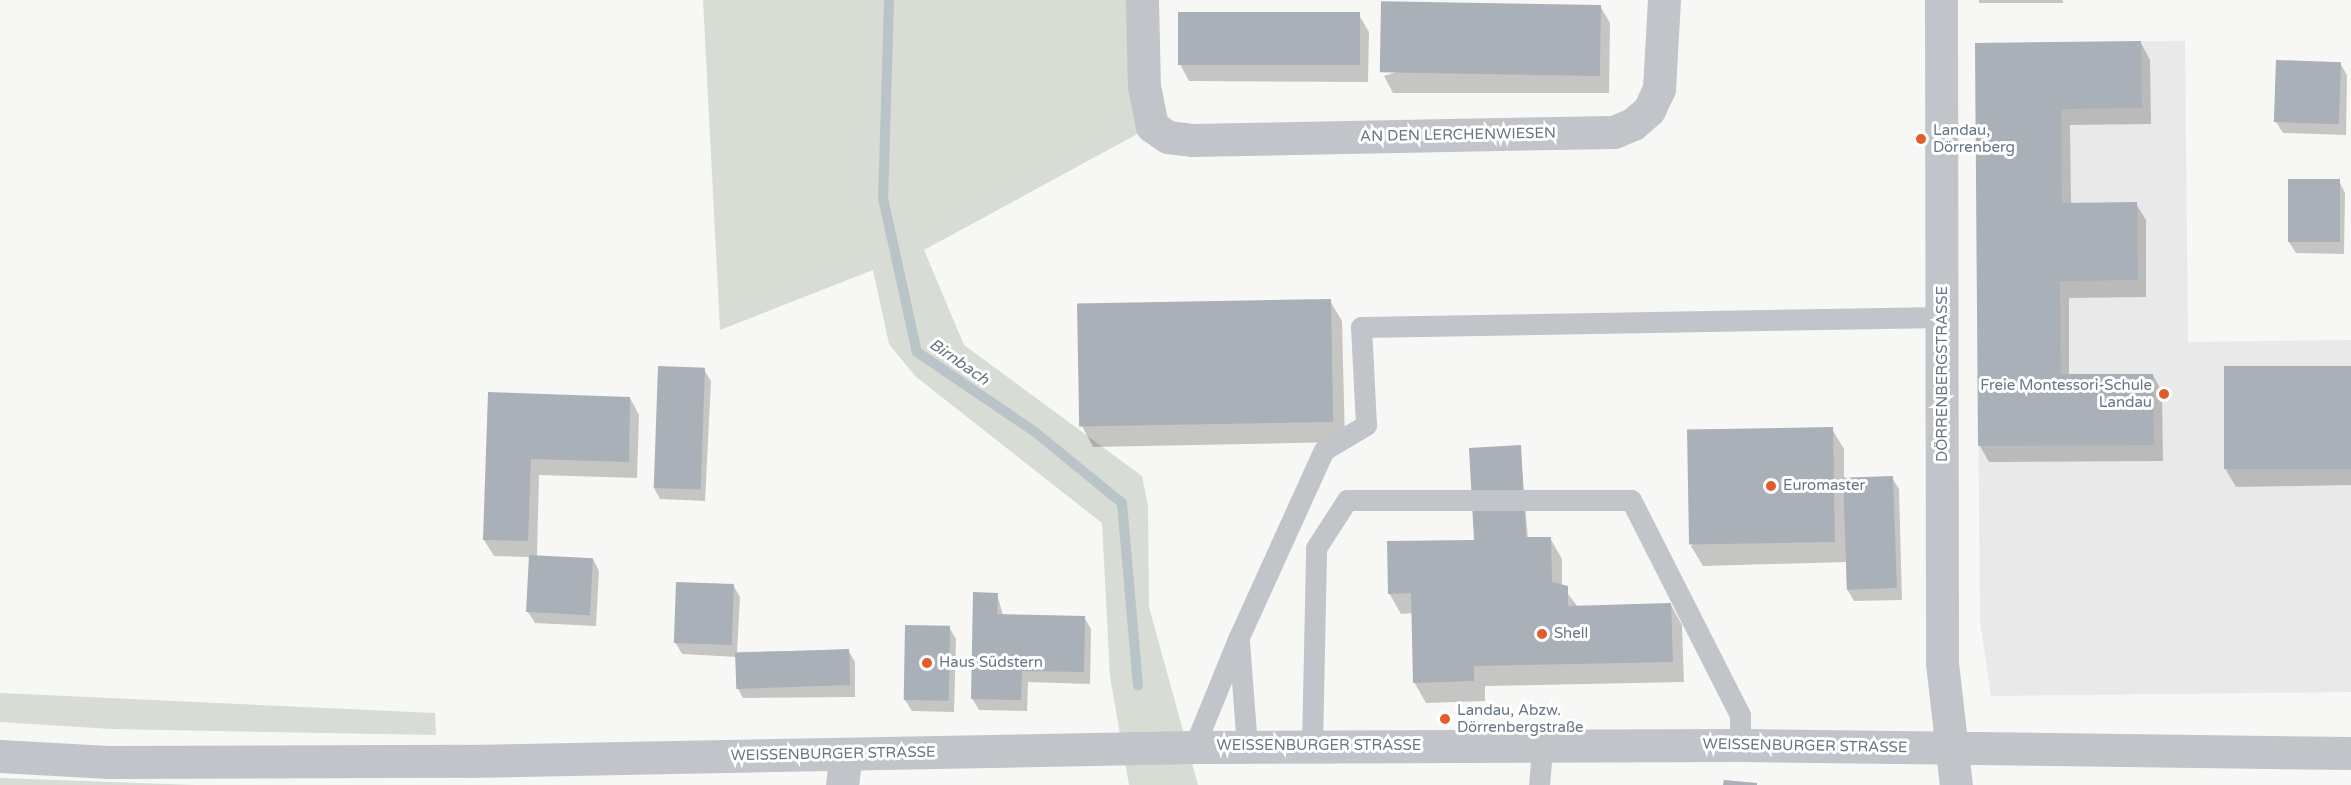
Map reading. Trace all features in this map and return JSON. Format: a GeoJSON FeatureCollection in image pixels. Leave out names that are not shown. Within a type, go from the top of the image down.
{"type":"FeatureCollection","features":[{"type":"Feature","properties":{"kind":"street","name":"AN DEN LERCHENWIESEN"},"geometry":{"type":"LineString","coordinates":[[1142,0],[1144,86],[1152,126],[1168,137],[1191,140],[1614,132],[1633,124],[1649,110],[1659,89],[1664,0]]}},
{"type":"Feature","properties":{"kind":"street","name":"DÖRRENBERGSTRASSE"},"geometry":{"type":"LineString","coordinates":[[1941,0],[1942,663],[1955,748],[1956,785]]}},
{"type":"Feature","properties":{"kind":"street","name":"WEISSENBURGER STRASSE"},"geometry":{"type":"LineString","coordinates":[[0,756],[108,762],[287,761],[844,769],[1194,747],[1247,746],[1740,745],[2351,753]]}},
{"type":"Feature","properties":{"kind":"lane"},"geometry":{"type":"LineString","coordinates":[[1194,747],[1239,637],[1324,450],[1366,425],[1361,327],[1942,317]]}},
{"type":"Feature","properties":{"kind":"lane"},"geometry":{"type":"LineString","coordinates":[[1312,746],[1316,548],[1347,500],[1631,500],[1740,715],[1740,745]]}},
{"type":"Feature","properties":{"kind":"lane"},"geometry":{"type":"LineString","coordinates":[[1239,637],[1247,746]]}},
{"type":"Feature","properties":{"kind":"lane"},"geometry":{"type":"LineString","coordinates":[[1539,785],[1542,747]]}},
{"type":"Feature","properties":{"kind":"shaded area"},"geometry":{"type":"Polygon","coordinates":[[[703,0],[1142,0],[1152,126],[924,250],[964,345],[1142,476],[1148,506],[1149,607],[1198,785],[1129,785],[1110,677],[1102,523],[915,376],[889,344],[873,270],[720,330],[703,0]]]}},
{"type":"Feature","properties":{"kind":"shaded area","name":"Freie Montessori-Schule Landau"},"geometry":{"type":"Polygon","coordinates":[[[2185,41],[2188,342],[2351,340],[2351,692],[1991,696],[1980,622],[1975,43],[2185,41]]]}},
{"type":"Feature","properties":{"kind":"shaded area"},"geometry":{"type":"Polygon","coordinates":[[[0,693],[435,713],[436,735],[111,729],[0,722],[0,693]]]}},
{"type":"Feature","properties":{"kind":"shaded area"},"geometry":{"type":"Polygon","coordinates":[[[0,778],[195,785],[0,785],[0,778]]]}},
{"type":"Feature","properties":{"kind":"building"},"geometry":{"type":"Polygon","coordinates":[[[1381,1],[1601,5],[1600,76],[1380,72],[1381,1]]]}},
{"type":"Feature","properties":{"kind":"building"},"geometry":{"type":"Polygon","coordinates":[[[1178,12],[1360,12],[1360,65],[1178,65],[1178,12]]]}},
{"type":"Feature","properties":{"kind":"building"},"geometry":{"type":"Polygon","coordinates":[[[2141,41],[2142,108],[2061,109],[2062,203],[2137,202],[2138,280],[2060,281],[2061,374],[2153,374],[2154,445],[1978,446],[1975,43],[2141,41]]]}},
{"type":"Feature","properties":{"kind":"building"},"geometry":{"type":"Polygon","coordinates":[[[2276,60],[2341,62],[2339,124],[2274,122],[2276,60]]]}},
{"type":"Feature","properties":{"kind":"building"},"geometry":{"type":"Polygon","coordinates":[[[2288,179],[2340,179],[2340,242],[2288,242],[2288,179]]]}},
{"type":"Feature","properties":{"kind":"building"},"geometry":{"type":"Polygon","coordinates":[[[1331,299],[1333,422],[1079,426],[1077,303],[1331,299]]]}},
{"type":"Feature","properties":{"kind":"building"},"geometry":{"type":"Polygon","coordinates":[[[658,366],[705,368],[701,490],[654,488],[658,366]]]}},
{"type":"Feature","properties":{"kind":"building"},"geometry":{"type":"Polygon","coordinates":[[[2224,366],[2351,366],[2351,469],[2224,469],[2224,366]]]}},
{"type":"Feature","properties":{"kind":"building"},"geometry":{"type":"Polygon","coordinates":[[[488,392],[630,397],[629,462],[531,459],[528,541],[483,540],[488,392]]]}},
{"type":"Feature","properties":{"kind":"building"},"geometry":{"type":"Polygon","coordinates":[[[1833,427],[1835,542],[1689,545],[1687,430],[1833,427]]]}},
{"type":"Feature","properties":{"kind":"building","name":"Shell"},"geometry":{"type":"Polygon","coordinates":[[[1521,445],[1526,537],[1551,537],[1552,582],[1568,586],[1568,606],[1671,603],[1673,662],[1474,666],[1474,681],[1413,683],[1411,593],[1388,594],[1387,541],[1474,540],[1469,448],[1521,445]]]}},
{"type":"Feature","properties":{"kind":"building"},"geometry":{"type":"Polygon","coordinates":[[[1893,476],[1897,588],[1847,590],[1843,478],[1893,476]]]}},
{"type":"Feature","properties":{"kind":"building"},"geometry":{"type":"Polygon","coordinates":[[[529,555],[593,558],[590,615],[526,612],[529,555]]]}},
{"type":"Feature","properties":{"kind":"building"},"geometry":{"type":"Polygon","coordinates":[[[676,582],[734,584],[732,645],[674,643],[676,582]]]}},
{"type":"Feature","properties":{"kind":"building"},"geometry":{"type":"Polygon","coordinates":[[[973,592],[998,593],[997,614],[1085,616],[1084,672],[1022,671],[1021,700],[971,699],[973,592]]]}},
{"type":"Feature","properties":{"kind":"building","name":"Haus Südstern"},"geometry":{"type":"Polygon","coordinates":[[[905,625],[950,626],[949,701],[904,700],[905,625]]]}},
{"type":"Feature","properties":{"kind":"building"},"geometry":{"type":"Polygon","coordinates":[[[849,649],[850,685],[736,689],[735,653],[849,649]]]}},
{"type":"Feature","properties":{"kind":"building"},"geometry":{"type":"Polygon","coordinates":[[[1724,780],[1757,783],[1757,785],[1723,785],[1724,780]]]}},
{"type":"Feature","properties":{"kind":"waterway","name":"Birnbach"},"geometry":{"type":"LineString","coordinates":[[889,0],[883,198],[917,352],[1035,432],[1122,503],[1138,685]]}},
{"type":"Feature","properties":{"kind":"place","name":"Landau, Dörrenberg"},"geometry":{"type":"Point","coordinates":[1921,139]}},
{"type":"Feature","properties":{"kind":"place","name":"Freie Montessori-Schule Landau"},"geometry":{"type":"Point","coordinates":[2164,394]}},
{"type":"Feature","properties":{"kind":"place","name":"Euromaster"},"geometry":{"type":"Point","coordinates":[1771,486]}},
{"type":"Feature","properties":{"kind":"place","name":"Shell"},"geometry":{"type":"Point","coordinates":[1542,634]}},
{"type":"Feature","properties":{"kind":"place","name":"Haus Südstern"},"geometry":{"type":"Point","coordinates":[927,663]}},
{"type":"Feature","properties":{"kind":"place","name":"Landau, Abzw. Dörrenbergstraße"},"geometry":{"type":"Point","coordinates":[1445,719]}}]}
